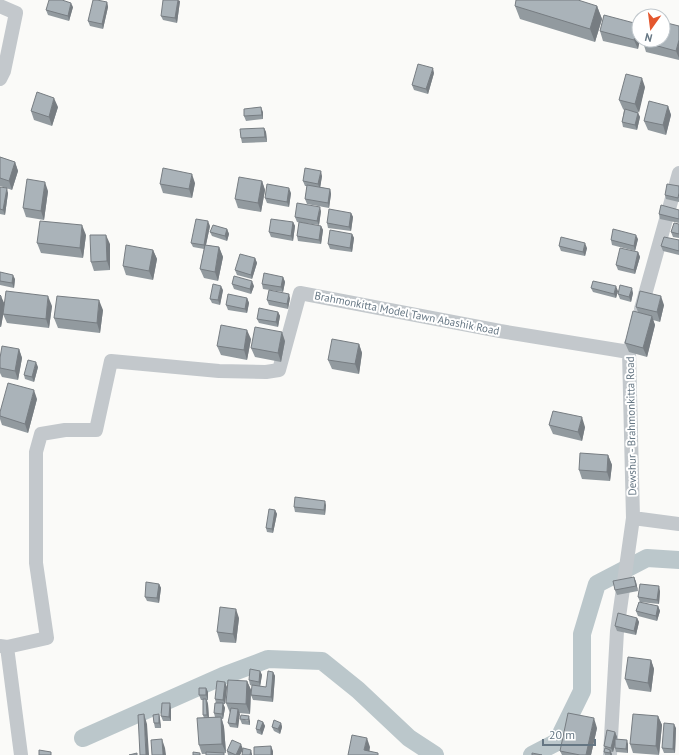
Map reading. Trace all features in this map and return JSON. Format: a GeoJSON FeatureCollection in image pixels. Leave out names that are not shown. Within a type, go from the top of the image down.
{"type":"FeatureCollection","features":[{"type":"Feature","properties":{"kind":"street"},"geometry":{"type":"LineString","coordinates":[[0,6],[16,13],[4,71],[0,79]]}},
{"type":"Feature","properties":{"kind":"street","name":"Dewshur - Brahmonkitta Road"},"geometry":{"type":"LineString","coordinates":[[610,755],[618,631],[632,518],[628,352],[679,173]]}},
{"type":"Feature","properties":{"kind":"street","name":"Brahmonkitta Model Tawn Abashik Road"},"geometry":{"type":"LineString","coordinates":[[21,755],[4,646],[47,638],[36,563],[36,452],[41,434],[65,430],[96,430],[111,361],[219,371],[266,372],[279,370],[300,293],[500,331],[628,352]]}},
{"type":"Feature","properties":{"kind":"street"},"geometry":{"type":"LineString","coordinates":[[632,518],[679,524]]}},
{"type":"Feature","properties":{"kind":"building"},"geometry":{"type":"Polygon","coordinates":[[[49,0],[62,0],[71,3],[68,16],[46,10],[49,0]]]}},
{"type":"Feature","properties":{"kind":"building"},"geometry":{"type":"Polygon","coordinates":[[[93,0],[107,2],[102,24],[88,21],[93,0]]]}},
{"type":"Feature","properties":{"kind":"building"},"geometry":{"type":"Polygon","coordinates":[[[163,0],[178,0],[175,18],[161,16],[163,0]]]}},
{"type":"Feature","properties":{"kind":"building"},"geometry":{"type":"Polygon","coordinates":[[[516,0],[578,0],[597,6],[590,29],[515,6],[516,0]]]}},
{"type":"Feature","properties":{"kind":"building"},"geometry":{"type":"Polygon","coordinates":[[[604,15],[631,22],[631,39],[600,31],[604,15]]]}},
{"type":"Feature","properties":{"kind":"building"},"geometry":{"type":"Polygon","coordinates":[[[671,24],[679,26],[679,40],[676,51],[665,48],[671,48],[671,24]]]}},
{"type":"Feature","properties":{"kind":"building"},"geometry":{"type":"Polygon","coordinates":[[[418,64],[433,68],[426,89],[412,85],[418,64]]]}},
{"type":"Feature","properties":{"kind":"building"},"geometry":{"type":"Polygon","coordinates":[[[626,74],[642,78],[635,104],[619,100],[626,74]]]}},
{"type":"Feature","properties":{"kind":"building"},"geometry":{"type":"Polygon","coordinates":[[[37,92],[54,98],[49,117],[31,111],[37,92]]]}},
{"type":"Feature","properties":{"kind":"building"},"geometry":{"type":"Polygon","coordinates":[[[649,101],[668,106],[663,125],[644,121],[649,101]]]}},
{"type":"Feature","properties":{"kind":"building"},"geometry":{"type":"Polygon","coordinates":[[[261,107],[262,115],[244,116],[244,109],[261,107]]]}},
{"type":"Feature","properties":{"kind":"building"},"geometry":{"type":"Polygon","coordinates":[[[625,109],[638,113],[635,125],[622,122],[625,109]]]}},
{"type":"Feature","properties":{"kind":"building"},"geometry":{"type":"Polygon","coordinates":[[[264,128],[265,137],[241,138],[240,129],[264,128]]]}},
{"type":"Feature","properties":{"kind":"building"},"geometry":{"type":"Polygon","coordinates":[[[0,157],[15,162],[9,181],[0,178],[0,157]]]}},
{"type":"Feature","properties":{"kind":"building"},"geometry":{"type":"Polygon","coordinates":[[[163,168],[192,174],[189,189],[160,184],[163,168]]]}},
{"type":"Feature","properties":{"kind":"building"},"geometry":{"type":"Polygon","coordinates":[[[305,168],[321,171],[318,184],[303,181],[305,168]]]}},
{"type":"Feature","properties":{"kind":"building"},"geometry":{"type":"Polygon","coordinates":[[[239,177],[262,181],[258,203],[235,199],[239,177]]]}},
{"type":"Feature","properties":{"kind":"building"},"geometry":{"type":"Polygon","coordinates":[[[27,179],[45,182],[41,211],[23,208],[27,179]]]}},
{"type":"Feature","properties":{"kind":"building"},"geometry":{"type":"Polygon","coordinates":[[[267,184],[289,188],[287,202],[265,198],[267,184]]]}},
{"type":"Feature","properties":{"kind":"building"},"geometry":{"type":"Polygon","coordinates":[[[667,184],[679,186],[678,198],[665,195],[667,184]]]}},
{"type":"Feature","properties":{"kind":"building"},"geometry":{"type":"Polygon","coordinates":[[[307,185],[330,189],[328,203],[305,199],[307,185]]]}},
{"type":"Feature","properties":{"kind":"building"},"geometry":{"type":"Polygon","coordinates":[[[0,187],[7,188],[3,210],[0,209],[0,187]]]}},
{"type":"Feature","properties":{"kind":"building"},"geometry":{"type":"Polygon","coordinates":[[[297,203],[320,207],[317,221],[295,217],[297,203]]]}},
{"type":"Feature","properties":{"kind":"building"},"geometry":{"type":"Polygon","coordinates":[[[661,205],[679,210],[679,219],[659,214],[661,205]]]}},
{"type":"Feature","properties":{"kind":"building"},"geometry":{"type":"Polygon","coordinates":[[[329,209],[351,213],[349,227],[327,223],[329,209]]]}},
{"type":"Feature","properties":{"kind":"building"},"geometry":{"type":"Polygon","coordinates":[[[196,219],[208,221],[204,245],[191,243],[196,219]]]}},
{"type":"Feature","properties":{"kind":"building"},"geometry":{"type":"Polygon","coordinates":[[[271,219],[293,222],[291,236],[269,232],[271,219]]]}},
{"type":"Feature","properties":{"kind":"building"},"geometry":{"type":"Polygon","coordinates":[[[40,221],[82,225],[80,248],[37,243],[40,221]]]}},
{"type":"Feature","properties":{"kind":"building"},"geometry":{"type":"Polygon","coordinates":[[[299,222],[321,226],[319,240],[297,236],[299,222]]]}},
{"type":"Feature","properties":{"kind":"building"},"geometry":{"type":"Polygon","coordinates":[[[674,223],[679,224],[679,234],[671,232],[674,223]]]}},
{"type":"Feature","properties":{"kind":"building"},"geometry":{"type":"Polygon","coordinates":[[[213,225],[227,229],[225,236],[210,232],[213,225]]]}},
{"type":"Feature","properties":{"kind":"building"},"geometry":{"type":"Polygon","coordinates":[[[613,229],[636,235],[634,246],[611,240],[613,229]]]}},
{"type":"Feature","properties":{"kind":"building"},"geometry":{"type":"Polygon","coordinates":[[[330,230],[352,234],[350,248],[328,244],[330,230]]]}},
{"type":"Feature","properties":{"kind":"building"},"geometry":{"type":"Polygon","coordinates":[[[90,235],[106,235],[107,261],[91,262],[90,235]]]}},
{"type":"Feature","properties":{"kind":"building"},"geometry":{"type":"Polygon","coordinates":[[[561,237],[585,243],[583,252],[559,246],[561,237]]]}},
{"type":"Feature","properties":{"kind":"building"},"geometry":{"type":"Polygon","coordinates":[[[664,237],[679,240],[679,251],[661,246],[664,237]]]}},
{"type":"Feature","properties":{"kind":"building"},"geometry":{"type":"Polygon","coordinates":[[[126,245],[153,250],[149,271],[123,266],[126,245]]]}},
{"type":"Feature","properties":{"kind":"building"},"geometry":{"type":"Polygon","coordinates":[[[205,245],[219,247],[215,272],[200,269],[205,245]]]}},
{"type":"Feature","properties":{"kind":"building"},"geometry":{"type":"Polygon","coordinates":[[[620,248],[638,252],[634,270],[616,265],[620,248]]]}},
{"type":"Feature","properties":{"kind":"building"},"geometry":{"type":"Polygon","coordinates":[[[240,254],[255,258],[251,275],[235,270],[240,254]]]}},
{"type":"Feature","properties":{"kind":"building"},"geometry":{"type":"Polygon","coordinates":[[[0,272],[13,275],[12,283],[0,281],[0,272]]]}},
{"type":"Feature","properties":{"kind":"building"},"geometry":{"type":"Polygon","coordinates":[[[264,273],[283,277],[281,287],[262,284],[264,273]]]}},
{"type":"Feature","properties":{"kind":"building"},"geometry":{"type":"Polygon","coordinates":[[[234,276],[252,281],[250,289],[232,284],[234,276]]]}},
{"type":"Feature","properties":{"kind":"building"},"geometry":{"type":"Polygon","coordinates":[[[593,281],[616,286],[614,294],[591,288],[593,281]]]}},
{"type":"Feature","properties":{"kind":"building"},"geometry":{"type":"Polygon","coordinates":[[[213,284],[221,286],[218,300],[210,299],[213,284]]]}},
{"type":"Feature","properties":{"kind":"building"},"geometry":{"type":"Polygon","coordinates":[[[620,285],[632,288],[629,297],[618,294],[620,285]]]}},
{"type":"Feature","properties":{"kind":"building"},"geometry":{"type":"Polygon","coordinates":[[[269,290],[289,294],[287,304],[267,300],[269,290]]]}},
{"type":"Feature","properties":{"kind":"building"},"geometry":{"type":"Polygon","coordinates":[[[6,291],[48,296],[46,319],[3,314],[6,291]]]}},
{"type":"Feature","properties":{"kind":"building"},"geometry":{"type":"Polygon","coordinates":[[[640,291],[661,296],[657,312],[636,307],[640,291]]]}},
{"type":"Feature","properties":{"kind":"building"},"geometry":{"type":"Polygon","coordinates":[[[228,294],[247,298],[245,309],[226,305],[228,294]]]}},
{"type":"Feature","properties":{"kind":"building"},"geometry":{"type":"Polygon","coordinates":[[[57,296],[99,300],[97,323],[54,318],[57,296]]]}},
{"type":"Feature","properties":{"kind":"building"},"geometry":{"type":"Polygon","coordinates":[[[259,308],[278,312],[276,322],[257,319],[259,308]]]}},
{"type":"Feature","properties":{"kind":"building"},"geometry":{"type":"Polygon","coordinates":[[[633,311],[652,316],[643,348],[625,343],[633,311]]]}},
{"type":"Feature","properties":{"kind":"building"},"geometry":{"type":"Polygon","coordinates":[[[221,325],[247,330],[244,350],[217,346],[221,325]]]}},
{"type":"Feature","properties":{"kind":"building"},"geometry":{"type":"Polygon","coordinates":[[[255,327],[282,332],[278,353],[251,348],[255,327]]]}},
{"type":"Feature","properties":{"kind":"building"},"geometry":{"type":"Polygon","coordinates":[[[332,339],[359,344],[355,364],[328,360],[332,339]]]}},
{"type":"Feature","properties":{"kind":"building"},"geometry":{"type":"Polygon","coordinates":[[[2,346],[19,349],[15,371],[0,368],[2,346]]]}},
{"type":"Feature","properties":{"kind":"building"},"geometry":{"type":"Polygon","coordinates":[[[28,360],[36,362],[32,377],[24,375],[28,360]]]}},
{"type":"Feature","properties":{"kind":"building"},"geometry":{"type":"Polygon","coordinates":[[[8,383],[34,390],[25,424],[0,416],[8,383]]]}},
{"type":"Feature","properties":{"kind":"building"},"geometry":{"type":"Polygon","coordinates":[[[553,411],[582,417],[578,432],[549,425],[553,411]]]}},
{"type":"Feature","properties":{"kind":"building"},"geometry":{"type":"Polygon","coordinates":[[[580,453],[608,455],[607,472],[579,470],[580,453]]]}},
{"type":"Feature","properties":{"kind":"building"},"geometry":{"type":"Polygon","coordinates":[[[295,497],[325,501],[324,510],[294,507],[295,497]]]}},
{"type":"Feature","properties":{"kind":"building"},"geometry":{"type":"Polygon","coordinates":[[[269,509],[275,510],[272,529],[266,528],[269,509]]]}},
{"type":"Feature","properties":{"kind":"building"},"geometry":{"type":"Polygon","coordinates":[[[634,577],[636,586],[615,590],[613,581],[634,577]]]}},
{"type":"Feature","properties":{"kind":"building"},"geometry":{"type":"Polygon","coordinates":[[[146,582],[159,584],[157,598],[145,597],[146,582]]]}},
{"type":"Feature","properties":{"kind":"building"},"geometry":{"type":"Polygon","coordinates":[[[640,584],[659,586],[657,600],[638,597],[640,584]]]}},
{"type":"Feature","properties":{"kind":"building"},"geometry":{"type":"Polygon","coordinates":[[[639,602],[658,606],[656,616],[636,611],[639,602]]]}},
{"type":"Feature","properties":{"kind":"building"},"geometry":{"type":"Polygon","coordinates":[[[220,607],[236,609],[233,634],[217,632],[220,607]]]}},
{"type":"Feature","properties":{"kind":"building"},"geometry":{"type":"Polygon","coordinates":[[[618,613],[637,618],[634,631],[615,626],[618,613]]]}},
{"type":"Feature","properties":{"kind":"building"},"geometry":{"type":"Polygon","coordinates":[[[628,657],[651,660],[648,683],[625,679],[628,657]]]}},
{"type":"Feature","properties":{"kind":"building"},"geometry":{"type":"Polygon","coordinates":[[[250,669],[260,671],[259,682],[249,680],[250,669]]]}},
{"type":"Feature","properties":{"kind":"building"},"geometry":{"type":"Polygon","coordinates":[[[268,671],[273,672],[271,697],[251,695],[252,685],[266,687],[268,671]]]}},
{"type":"Feature","properties":{"kind":"building"},"geometry":{"type":"Polygon","coordinates":[[[228,680],[247,681],[246,704],[226,703],[228,680]]]}},
{"type":"Feature","properties":{"kind":"building"},"geometry":{"type":"Polygon","coordinates":[[[217,681],[225,682],[223,700],[215,699],[217,681]]]}},
{"type":"Feature","properties":{"kind":"building"},"geometry":{"type":"Polygon","coordinates":[[[199,688],[206,688],[206,695],[199,695],[199,688]]]}},
{"type":"Feature","properties":{"kind":"building"},"geometry":{"type":"Polygon","coordinates":[[[203,699],[206,699],[207,715],[203,715],[203,699]]]}},
{"type":"Feature","properties":{"kind":"building"},"geometry":{"type":"Polygon","coordinates":[[[162,703],[170,703],[169,717],[161,716],[162,703]]]}},
{"type":"Feature","properties":{"kind":"building"},"geometry":{"type":"Polygon","coordinates":[[[215,703],[223,703],[222,714],[214,713],[215,703]]]}},
{"type":"Feature","properties":{"kind":"building"},"geometry":{"type":"Polygon","coordinates":[[[231,708],[238,709],[236,724],[228,723],[231,708]]]}},
{"type":"Feature","properties":{"kind":"building"},"geometry":{"type":"Polygon","coordinates":[[[568,713],[594,718],[586,755],[560,751],[568,713]]]}},
{"type":"Feature","properties":{"kind":"building"},"geometry":{"type":"Polygon","coordinates":[[[144,714],[146,755],[140,755],[138,715],[144,714]]]}},
{"type":"Feature","properties":{"kind":"building"},"geometry":{"type":"Polygon","coordinates":[[[159,714],[159,723],[154,723],[153,715],[159,714]]]}},
{"type":"Feature","properties":{"kind":"building"},"geometry":{"type":"Polygon","coordinates":[[[633,714],[658,716],[656,746],[630,744],[633,714]]]}},
{"type":"Feature","properties":{"kind":"building"},"geometry":{"type":"Polygon","coordinates":[[[241,715],[249,716],[248,720],[240,719],[241,715]]]}},
{"type":"Feature","properties":{"kind":"building"},"geometry":{"type":"Polygon","coordinates":[[[221,717],[222,744],[199,745],[197,718],[221,717]]]}},
{"type":"Feature","properties":{"kind":"building"},"geometry":{"type":"Polygon","coordinates":[[[258,720],[263,722],[260,730],[256,729],[258,720]]]}},
{"type":"Feature","properties":{"kind":"building"},"geometry":{"type":"Polygon","coordinates":[[[274,720],[281,723],[278,729],[272,727],[274,720]]]}},
{"type":"Feature","properties":{"kind":"building"},"geometry":{"type":"Polygon","coordinates":[[[664,723],[674,724],[673,749],[662,748],[664,723]]]}},
{"type":"Feature","properties":{"kind":"building"},"geometry":{"type":"Polygon","coordinates":[[[607,730],[615,732],[611,748],[604,746],[607,730]]]}},
{"type":"Feature","properties":{"kind":"building"},"geometry":{"type":"Polygon","coordinates":[[[352,735],[367,738],[364,750],[378,753],[378,755],[348,755],[352,735]]]}},
{"type":"Feature","properties":{"kind":"building"},"geometry":{"type":"Polygon","coordinates":[[[162,739],[163,755],[152,755],[151,740],[162,739]]]}},
{"type":"Feature","properties":{"kind":"building"},"geometry":{"type":"Polygon","coordinates":[[[615,739],[627,740],[626,749],[615,748],[615,739]]]}},
{"type":"Feature","properties":{"kind":"building"},"geometry":{"type":"Polygon","coordinates":[[[232,740],[241,744],[236,755],[227,751],[232,740]]]}},
{"type":"Feature","properties":{"kind":"building"},"geometry":{"type":"Polygon","coordinates":[[[271,746],[271,755],[254,755],[254,747],[271,746]]]}},
{"type":"Feature","properties":{"kind":"building"},"geometry":{"type":"Polygon","coordinates":[[[243,748],[251,750],[250,755],[242,755],[243,748]]]}},
{"type":"Feature","properties":{"kind":"building"},"geometry":{"type":"Polygon","coordinates":[[[605,748],[610,750],[610,753],[604,752],[605,748]]]}},
{"type":"Feature","properties":{"kind":"building"},"geometry":{"type":"Polygon","coordinates":[[[39,750],[51,752],[51,755],[39,755],[39,750]]]}},
{"type":"Feature","properties":{"kind":"building"},"geometry":{"type":"Polygon","coordinates":[[[193,752],[200,753],[200,755],[193,755],[193,752]]]}},
{"type":"Feature","properties":{"kind":"building"},"geometry":{"type":"Polygon","coordinates":[[[206,752],[224,753],[224,755],[206,755],[206,752]]]}},
{"type":"Feature","properties":{"kind":"waterway"},"geometry":{"type":"LineString","coordinates":[[532,755],[557,742],[582,691],[582,634],[597,584],[647,558],[679,560]]}},
{"type":"Feature","properties":{"kind":"waterway"},"geometry":{"type":"LineString","coordinates":[[83,738],[223,676],[268,659],[322,661],[358,690],[409,738],[435,755]]}}]}
